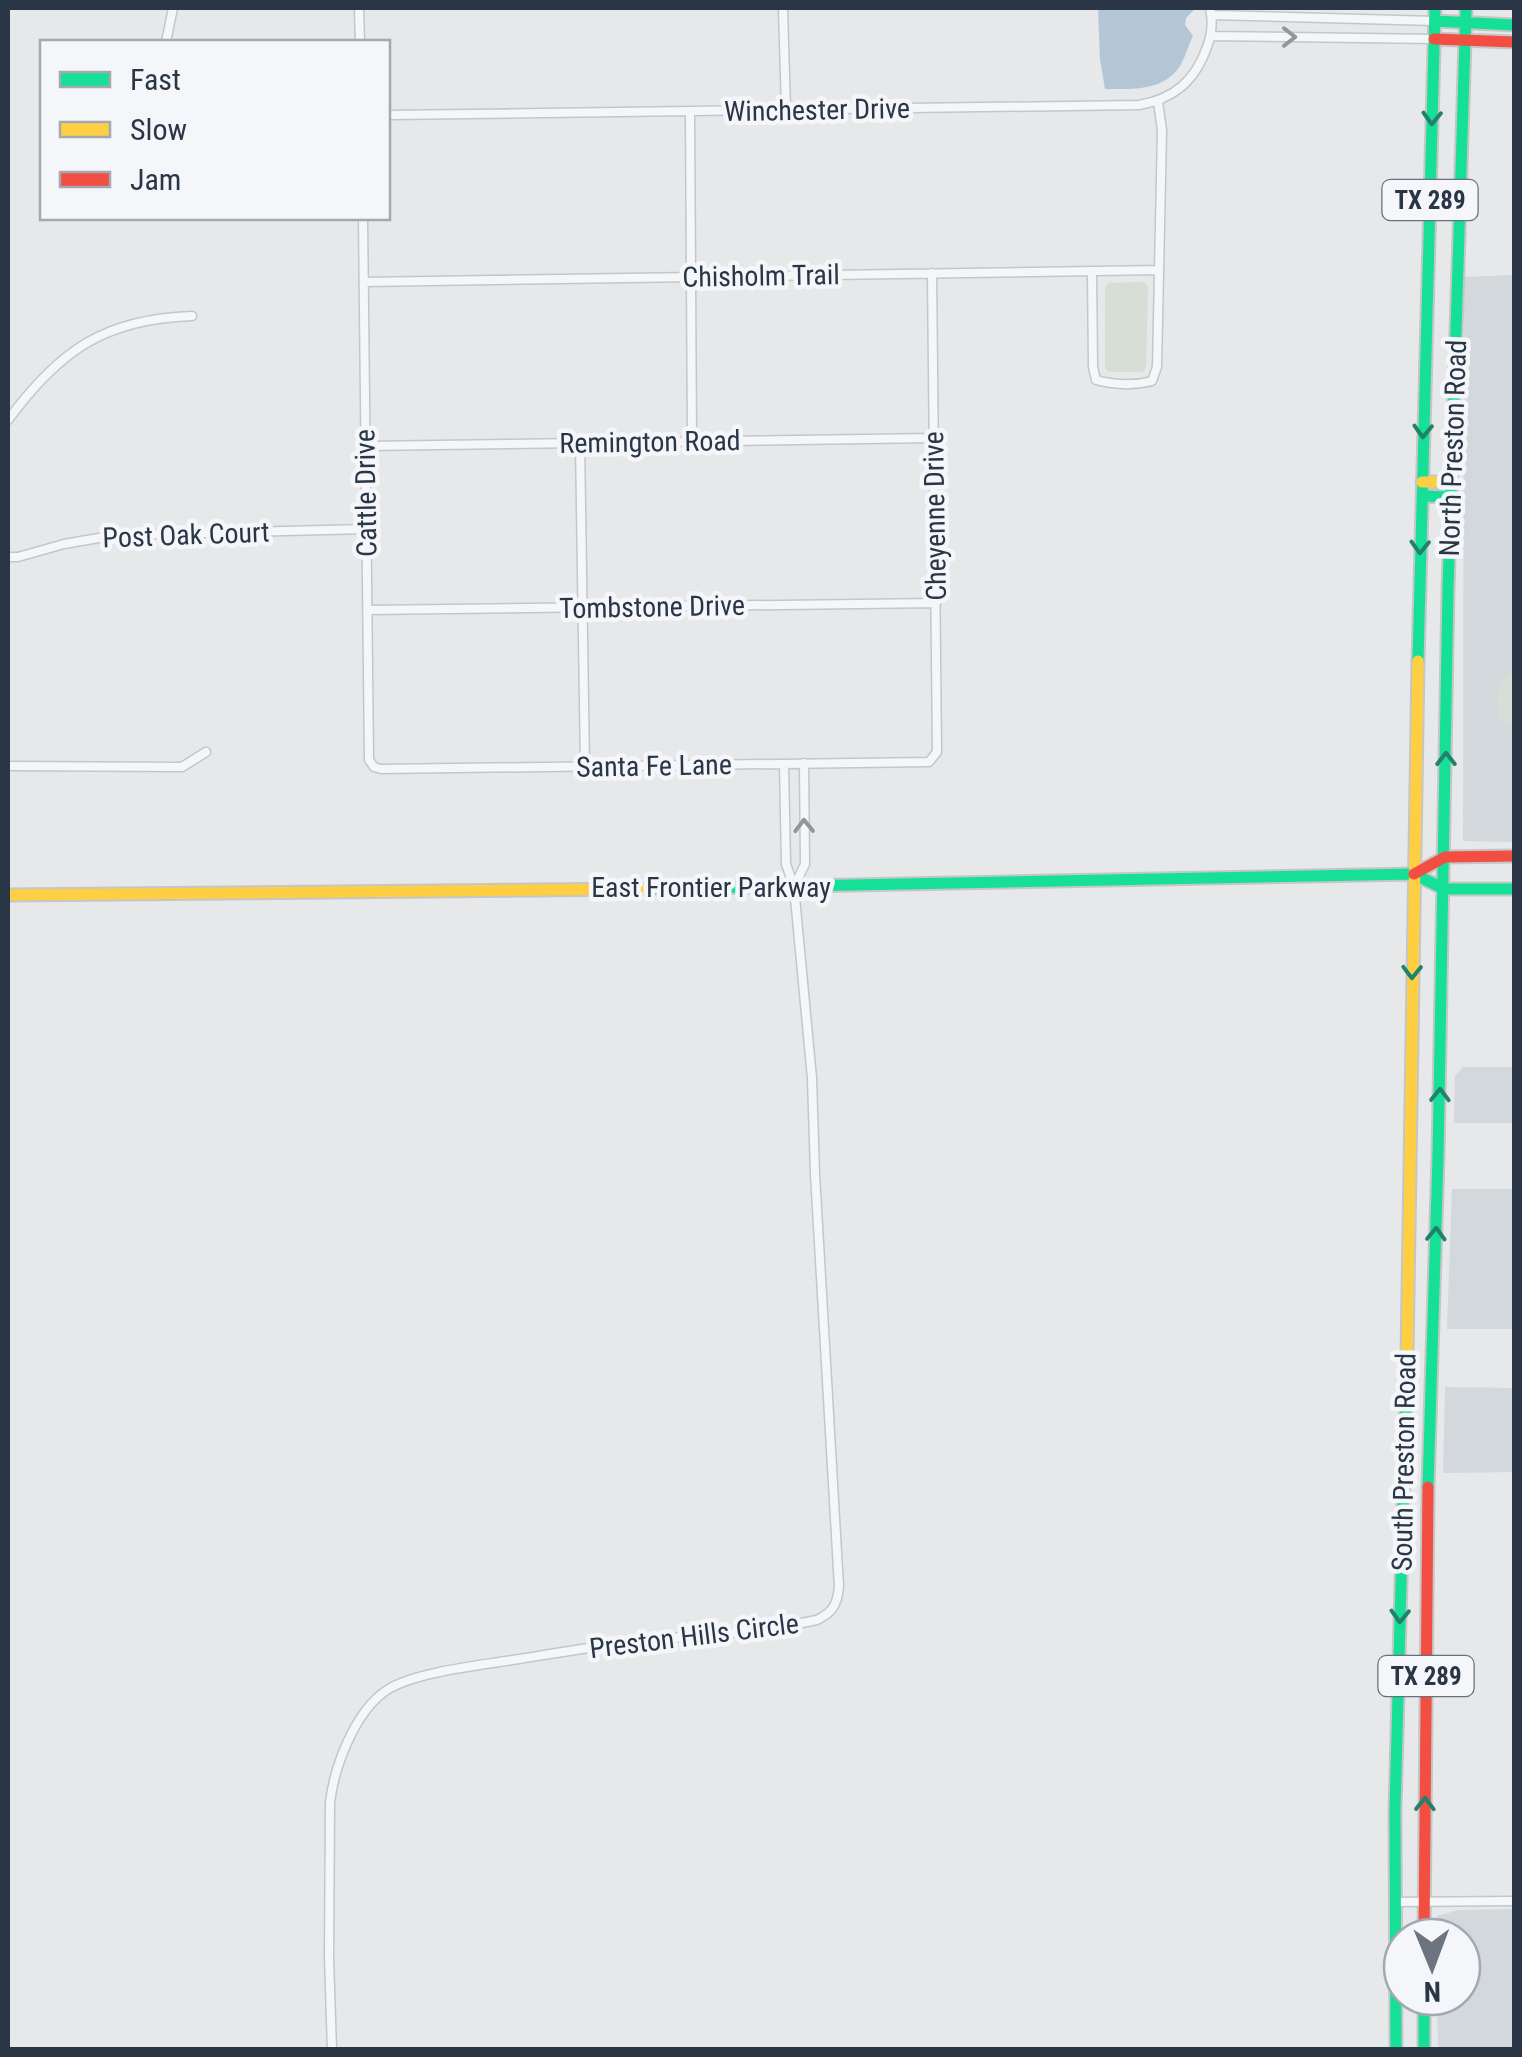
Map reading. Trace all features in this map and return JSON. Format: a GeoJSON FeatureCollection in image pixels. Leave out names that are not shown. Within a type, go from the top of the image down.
{"type":"FeatureCollection","features":[{"type":"Feature","properties":{"kind":"main road","name":"North Preston Road"},"geometry":{"type":"LineString","coordinates":[[1444,889],[1450,497],[1466,8]]}},
{"type":"Feature","properties":{"kind":"main road","name":"North Preston Road"},"geometry":{"type":"LineString","coordinates":[[1414,874],[1434,14]]}},
{"type":"Feature","properties":{"kind":"main road"},"geometry":{"type":"LineString","coordinates":[[1434,14],[1465,22],[1514,25]]}},
{"type":"Feature","properties":{"kind":"main road"},"geometry":{"type":"LineString","coordinates":[[1434,39],[1514,42]]}},
{"type":"Feature","properties":{"kind":"main road"},"geometry":{"type":"LineString","coordinates":[[1422,482],[1451,482]]}},
{"type":"Feature","properties":{"kind":"main road"},"geometry":{"type":"LineString","coordinates":[[1422,496],[1450,497]]}},
{"type":"Feature","properties":{"kind":"main road"},"geometry":{"type":"LineString","coordinates":[[1414,874],[1445,856],[1514,856]]}},
{"type":"Feature","properties":{"kind":"main road"},"geometry":{"type":"LineString","coordinates":[[1414,874],[1444,889],[1514,888]]}},
{"type":"Feature","properties":{"kind":"main road","name":"East Frontier Parkway"},"geometry":{"type":"LineString","coordinates":[[8,894],[794,887],[1414,874]]}},
{"type":"Feature","properties":{"kind":"main road","name":"South Preston Road"},"geometry":{"type":"LineString","coordinates":[[1396,2050],[1396,1735],[1406,1448],[1414,874]]}},
{"type":"Feature","properties":{"kind":"main road","name":"South Preston Road"},"geometry":{"type":"LineString","coordinates":[[1424,1917],[1428,1434],[1444,889]]}},
{"type":"Feature","properties":{"kind":"main road"},"geometry":{"type":"LineString","coordinates":[[1424,2017],[1424,2050]]}},
{"type":"Feature","properties":{"kind":"street"},"geometry":{"type":"LineString","coordinates":[[166,40],[173,8]]}},
{"type":"Feature","properties":{"kind":"street"},"geometry":{"type":"LineString","coordinates":[[359,8],[360,40]]}},
{"type":"Feature","properties":{"kind":"street"},"geometry":{"type":"LineString","coordinates":[[783,8],[786,110]]}},
{"type":"Feature","properties":{"kind":"street"},"geometry":{"type":"LineString","coordinates":[[1092,270],[1096,380],[1111,384],[1152,381],[1157,366],[1162,130],[1158,102],[1190,80],[1201,65],[1211,36],[1211,11],[1258,16],[1434,14]]}},
{"type":"Feature","properties":{"kind":"street"},"geometry":{"type":"LineString","coordinates":[[1258,16],[1258,37]]}},
{"type":"Feature","properties":{"kind":"street"},"geometry":{"type":"LineString","coordinates":[[1211,36],[1434,39]]}},
{"type":"Feature","properties":{"kind":"street","name":"Winchester Drive"},"geometry":{"type":"LineString","coordinates":[[390,115],[1125,106],[1158,102]]}},
{"type":"Feature","properties":{"kind":"street"},"geometry":{"type":"LineString","coordinates":[[690,112],[692,442]]}},
{"type":"Feature","properties":{"kind":"street","name":"Cattle Drive"},"geometry":{"type":"LineString","coordinates":[[363,220],[370,760],[374,767]]}},
{"type":"Feature","properties":{"kind":"street","name":"Chisholm Trail"},"geometry":{"type":"LineString","coordinates":[[364,282],[1158,270]]}},
{"type":"Feature","properties":{"kind":"street","name":"Cheyenne Drive"},"geometry":{"type":"LineString","coordinates":[[932,274],[937,752],[934,758]]}},
{"type":"Feature","properties":{"kind":"street"},"geometry":{"type":"LineString","coordinates":[[8,420],[56,363],[88,341],[127,324],[192,316]]}},
{"type":"Feature","properties":{"kind":"street","name":"Remington Road"},"geometry":{"type":"LineString","coordinates":[[366,446],[934,438]]}},
{"type":"Feature","properties":{"kind":"street"},"geometry":{"type":"LineString","coordinates":[[580,443],[584,766]]}},
{"type":"Feature","properties":{"kind":"street","name":"Post Oak Court"},"geometry":{"type":"LineString","coordinates":[[8,557],[116,535],[366,529]]}},
{"type":"Feature","properties":{"kind":"street","name":"Tombstone Drive"},"geometry":{"type":"LineString","coordinates":[[368,610],[936,603]]}},
{"type":"Feature","properties":{"kind":"street"},"geometry":{"type":"LineString","coordinates":[[8,766],[182,767],[206,752]]}},
{"type":"Feature","properties":{"kind":"street","name":"Santa Fe Lane"},"geometry":{"type":"LineString","coordinates":[[374,767],[381,770],[929,762],[934,758]]}},
{"type":"Feature","properties":{"kind":"street"},"geometry":{"type":"LineString","coordinates":[[794,887],[805,864],[804,763]]}},
{"type":"Feature","properties":{"kind":"street"},"geometry":{"type":"LineString","coordinates":[[784,764],[786,864],[794,887]]}},
{"type":"Feature","properties":{"kind":"street","name":"Preston Hills Circle"},"geometry":{"type":"LineString","coordinates":[[332,2050],[332,1786],[351,1735],[381,1694],[409,1680],[482,1665],[817,1620],[831,1613],[837,1603],[812,1078],[794,887]]}},
{"type":"Feature","properties":{"kind":"street"},"geometry":{"type":"LineString","coordinates":[[1394,1902],[1514,1900]]}},
{"type":"Feature","properties":{"kind":"shaded area"},"geometry":{"type":"Polygon","coordinates":[[[1513,275],[1514,842],[1463,841],[1464,277],[1513,275]]]}},
{"type":"Feature","properties":{"kind":"shaded area"},"geometry":{"type":"Polygon","coordinates":[[[1143,282],[1148,286],[1146,368],[1142,372],[1109,372],[1105,368],[1105,288],[1108,283],[1143,282]]]}},
{"type":"Feature","properties":{"kind":"shaded area"},"geometry":{"type":"Polygon","coordinates":[[[1514,673],[1514,725],[1499,718],[1498,698],[1503,680],[1514,673]]]}},
{"type":"Feature","properties":{"kind":"shaded area"},"geometry":{"type":"Polygon","coordinates":[[[1463,1067],[1514,1067],[1514,1123],[1454,1123],[1455,1076],[1463,1067]]]}},
{"type":"Feature","properties":{"kind":"shaded area"},"geometry":{"type":"Polygon","coordinates":[[[1452,1189],[1514,1189],[1514,1329],[1447,1329],[1452,1189]]]}},
{"type":"Feature","properties":{"kind":"shaded area"},"geometry":{"type":"Polygon","coordinates":[[[1445,1387],[1514,1388],[1514,1472],[1443,1473],[1445,1387]]]}},
{"type":"Feature","properties":{"kind":"shaded area"},"geometry":{"type":"Polygon","coordinates":[[[1514,1909],[1514,2049],[1438,2049],[1437,2017],[1482,2017],[1482,1917],[1437,1917],[1459,1910],[1514,1909]]]}},
{"type":"Feature","properties":{"kind":"water"},"geometry":{"type":"Polygon","coordinates":[[[1098,8],[1193,8],[1185,25],[1193,36],[1180,66],[1156,85],[1105,89],[1098,8]]]}},
{"type":"Feature","properties":{"kind":"traffic: fast"},"geometry":{"type":"LineString","coordinates":[[1418,661],[1435,8]]}},
{"type":"Feature","properties":{"kind":"traffic: fast"},"geometry":{"type":"LineString","coordinates":[[1428,1487],[1448,589],[1466,8]]}},
{"type":"Feature","properties":{"kind":"traffic: fast"},"geometry":{"type":"LineString","coordinates":[[1435,21],[1514,25]]}},
{"type":"Feature","properties":{"kind":"traffic: fast"},"geometry":{"type":"LineString","coordinates":[[1422,496],[1451,497]]}},
{"type":"Feature","properties":{"kind":"traffic: fast"},"geometry":{"type":"LineString","coordinates":[[642,889],[1414,874],[1444,889],[1514,889]]}},
{"type":"Feature","properties":{"kind":"traffic: fast"},"geometry":{"type":"LineString","coordinates":[[1396,2050],[1395,1810],[1407,1356]]}},
{"type":"Feature","properties":{"kind":"traffic: fast"},"geometry":{"type":"LineString","coordinates":[[1424,2017],[1424,2050]]}},
{"type":"Feature","properties":{"kind":"traffic: slow"},"geometry":{"type":"LineString","coordinates":[[1422,482],[1451,482]]}},
{"type":"Feature","properties":{"kind":"traffic: slow"},"geometry":{"type":"LineString","coordinates":[[1407,1356],[1418,661]]}},
{"type":"Feature","properties":{"kind":"traffic: slow"},"geometry":{"type":"LineString","coordinates":[[8,895],[642,889]]}},
{"type":"Feature","properties":{"kind":"traffic: jam"},"geometry":{"type":"LineString","coordinates":[[1434,39],[1514,42]]}},
{"type":"Feature","properties":{"kind":"traffic: jam"},"geometry":{"type":"LineString","coordinates":[[1414,874],[1445,857],[1514,856]]}},
{"type":"Feature","properties":{"kind":"traffic: jam"},"geometry":{"type":"LineString","coordinates":[[1424,1917],[1428,1487]]}}]}
